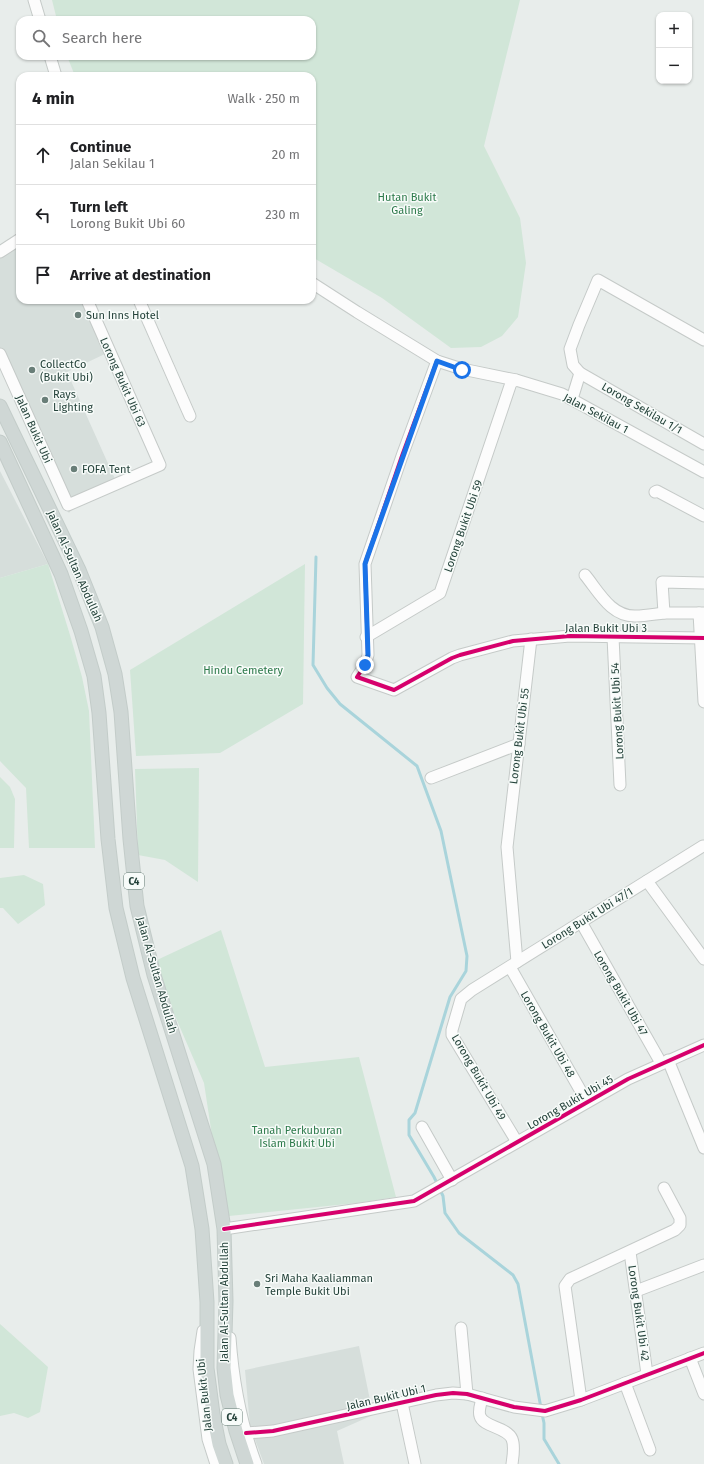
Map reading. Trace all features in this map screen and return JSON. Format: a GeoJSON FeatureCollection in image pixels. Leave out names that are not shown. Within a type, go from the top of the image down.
{"type":"FeatureCollection","features":[{"type":"Feature","properties":{"kind":"main road","name":"Jalan Al-Sultan Abdullah"},"geometry":{"type":"LineString","coordinates":[[0,406],[79,570],[102,627],[115,674],[121,712],[130,839],[137,906],[154,975],[214,1164],[224,1229],[226,1301],[224,1368],[227,1395],[247,1464]]}},
{"type":"Feature","properties":{"kind":"main road","name":"Jalan Al-Sultan Abdullah"},"geometry":{"type":"LineString","coordinates":[[0,442],[61,574],[94,676],[99,713],[108,840],[116,908],[133,978],[192,1166],[202,1229],[207,1302],[207,1368],[213,1414],[219,1444],[226,1464]]}},
{"type":"Feature","properties":{"kind":"street"},"geometry":{"type":"LineString","coordinates":[[34,0],[39,16]]}},
{"type":"Feature","properties":{"kind":"street"},"geometry":{"type":"LineString","coordinates":[[51,60],[55,72]]}},
{"type":"Feature","properties":{"kind":"street"},"geometry":{"type":"LineString","coordinates":[[0,252],[16,242]]}},
{"type":"Feature","properties":{"kind":"street"},"geometry":{"type":"LineString","coordinates":[[572,399],[580,373],[573,365],[570,349],[598,280],[704,340]]}},
{"type":"Feature","properties":{"kind":"street","name":"Jalan Sekilau 1"},"geometry":{"type":"LineString","coordinates":[[316,286],[437,361],[462,370],[516,380],[562,394],[704,472]]}},
{"type":"Feature","properties":{"kind":"street","name":"Lorong Bukit Ubi 63"},"geometry":{"type":"LineString","coordinates":[[68,505],[160,465],[89,304]]}},
{"type":"Feature","properties":{"kind":"street"},"geometry":{"type":"LineString","coordinates":[[140,304],[190,416]]}},
{"type":"Feature","properties":{"kind":"street","name":"Jalan Bukit Ubi"},"geometry":{"type":"LineString","coordinates":[[0,354],[68,505]]}},
{"type":"Feature","properties":{"kind":"street"},"geometry":{"type":"LineString","coordinates":[[366,637],[365,564],[402,456],[437,361]]}},
{"type":"Feature","properties":{"kind":"street","name":"Lorong Sekilau 1/1"},"geometry":{"type":"LineString","coordinates":[[580,373],[704,444]]}},
{"type":"Feature","properties":{"kind":"street","name":"Lorong Bukit Ubi 59"},"geometry":{"type":"LineString","coordinates":[[366,637],[440,594],[511,383],[516,380]]}},
{"type":"Feature","properties":{"kind":"street"},"geometry":{"type":"LineString","coordinates":[[655,492],[657,491],[704,516]]}},
{"type":"Feature","properties":{"kind":"street"},"geometry":{"type":"LineString","coordinates":[[585,575],[610,606],[621,614],[636,616],[664,613],[702,613],[704,702]]}},
{"type":"Feature","properties":{"kind":"street"},"geometry":{"type":"LineString","coordinates":[[664,613],[662,582],[704,583]]}},
{"type":"Feature","properties":{"kind":"street","name":"Jalan Bukit Ubi 3"},"geometry":{"type":"LineString","coordinates":[[366,637],[367,661],[357,677],[394,690],[460,655],[513,641],[570,636],[702,638]]}},
{"type":"Feature","properties":{"kind":"street","name":"Lorong Bukit Ubi 54"},"geometry":{"type":"LineString","coordinates":[[613,637],[620,785]]}},
{"type":"Feature","properties":{"kind":"street","name":"Lorong Bukit Ubi 55"},"geometry":{"type":"LineString","coordinates":[[513,964],[507,847],[531,639]]}},
{"type":"Feature","properties":{"kind":"street"},"geometry":{"type":"LineString","coordinates":[[431,778],[518,744]]}},
{"type":"Feature","properties":{"kind":"street","name":"Lorong Bukit Ubi 47/1"},"geometry":{"type":"LineString","coordinates":[[472,990],[703,846]]}},
{"type":"Feature","properties":{"kind":"street"},"geometry":{"type":"LineString","coordinates":[[647,881],[704,959]]}},
{"type":"Feature","properties":{"kind":"street","name":"Lorong Bukit Ubi 47"},"geometry":{"type":"LineString","coordinates":[[581,922],[665,1061],[704,1148]]}},
{"type":"Feature","properties":{"kind":"street","name":"Lorong Bukit Ubi 48"},"geometry":{"type":"LineString","coordinates":[[513,964],[587,1102]]}},
{"type":"Feature","properties":{"kind":"street","name":"Lorong Bukit Ubi 49"},"geometry":{"type":"LineString","coordinates":[[472,990],[461,999],[452,1030],[452,1035],[517,1142]]}},
{"type":"Feature","properties":{"kind":"street","name":"Lorong Bukit Ubi 45"},"geometry":{"type":"LineString","coordinates":[[224,1229],[414,1201],[628,1079],[704,1044]]}},
{"type":"Feature","properties":{"kind":"street"},"geometry":{"type":"LineString","coordinates":[[422,1127],[450,1181]]}},
{"type":"Feature","properties":{"kind":"street"},"geometry":{"type":"LineString","coordinates":[[664,1188],[680,1218],[680,1225],[675,1230],[570,1279],[565,1286],[564,1289],[581,1400],[704,1353]]}},
{"type":"Feature","properties":{"kind":"street","name":"Lorong Bukit Ubi 42"},"geometry":{"type":"LineString","coordinates":[[630,1252],[647,1374]]}},
{"type":"Feature","properties":{"kind":"street"},"geometry":{"type":"LineString","coordinates":[[636,1292],[704,1265]]}},
{"type":"Feature","properties":{"kind":"street","name":"C4"},"geometry":{"type":"LineString","coordinates":[[226,1301],[232,1362],[246,1433],[256,1464]]}},
{"type":"Feature","properties":{"kind":"street","name":"Jalan Bukit Ubi"},"geometry":{"type":"LineString","coordinates":[[207,1302],[199,1369],[208,1438],[216,1464]]}},
{"type":"Feature","properties":{"kind":"street"},"geometry":{"type":"LineString","coordinates":[[461,1328],[467,1394]]}},
{"type":"Feature","properties":{"kind":"street"},"geometry":{"type":"LineString","coordinates":[[690,1358],[704,1394]]}},
{"type":"Feature","properties":{"kind":"street"},"geometry":{"type":"LineString","coordinates":[[625,1382],[650,1450]]}},
{"type":"Feature","properties":{"kind":"street","name":"Jalan Bukit Ubi 1"},"geometry":{"type":"LineString","coordinates":[[246,1433],[273,1431],[436,1395],[453,1393],[467,1394],[530,1410],[545,1411],[581,1400]]}},
{"type":"Feature","properties":{"kind":"street"},"geometry":{"type":"LineString","coordinates":[[482,1398],[479,1414],[482,1421],[503,1431],[512,1439],[514,1444],[512,1464]]}},
{"type":"Feature","properties":{"kind":"street"},"geometry":{"type":"LineString","coordinates":[[402,1403],[414,1464]]}},
{"type":"Feature","properties":{"kind":"shaded area"},"geometry":{"type":"Polygon","coordinates":[[[16,247],[16,304],[88,304],[109,352],[67,372],[119,488],[72,509],[69,513],[60,502],[0,366],[0,257],[16,247]]]}},
{"type":"Feature","properties":{"kind":"shaded area"},"geometry":{"type":"Polygon","coordinates":[[[0,471],[48,564],[0,578],[0,471]]]}},
{"type":"Feature","properties":{"kind":"shaded area"},"geometry":{"type":"Polygon","coordinates":[[[359,1346],[373,1415],[337,1431],[344,1464],[264,1464],[250,1426],[245,1370],[359,1346]]]}},
{"type":"Feature","properties":{"kind":"green space","name":"Hutan Bukit Galing"},"geometry":{"type":"Polygon","coordinates":[[[52,0],[520,0],[484,146],[520,218],[526,263],[518,317],[502,336],[481,347],[451,348],[382,298],[316,259],[316,72],[73,72],[69,60],[316,60],[316,16],[56,16],[52,0]]]}},
{"type":"Feature","properties":{"kind":"green space"},"geometry":{"type":"Polygon","coordinates":[[[48,564],[82,677],[89,711],[95,848],[29,848],[26,788],[0,761],[0,578],[48,564]]]}},
{"type":"Feature","properties":{"kind":"green space","name":"Hindu Cemetery"},"geometry":{"type":"Polygon","coordinates":[[[305,564],[303,704],[220,753],[136,756],[130,670],[305,564]]]}},
{"type":"Feature","properties":{"kind":"green space"},"geometry":{"type":"Polygon","coordinates":[[[199,768],[198,882],[165,860],[138,855],[135,769],[199,768]]]}},
{"type":"Feature","properties":{"kind":"green space"},"geometry":{"type":"Polygon","coordinates":[[[0,777],[10,787],[15,799],[14,848],[0,848],[0,777]]]}},
{"type":"Feature","properties":{"kind":"green space"},"geometry":{"type":"Polygon","coordinates":[[[24,875],[43,884],[45,905],[18,924],[3,908],[0,908],[0,878],[24,875]]]}},
{"type":"Feature","properties":{"kind":"green space","name":"Tanah Perkuburan Islam Bukit Ubi"},"geometry":{"type":"Polygon","coordinates":[[[221,930],[265,1067],[359,1057],[396,1197],[357,1203],[229,1216],[224,1215],[204,1083],[166,995],[157,960],[221,930]]]}},
{"type":"Feature","properties":{"kind":"green space"},"geometry":{"type":"Polygon","coordinates":[[[0,1324],[48,1367],[40,1412],[28,1418],[14,1413],[0,1416],[0,1324]]]}},
{"type":"Feature","properties":{"kind":"waterway"},"geometry":{"type":"LineString","coordinates":[[316,557],[313,665],[327,688],[340,704],[417,766],[441,831],[467,956],[466,971],[450,997],[415,1113],[409,1120],[409,1135],[434,1177],[443,1196],[445,1213],[459,1233],[513,1275],[518,1284],[541,1408]]}},
{"type":"Feature","properties":{"kind":"waterway"},"geometry":{"type":"LineString","coordinates":[[542,1414],[544,1423],[544,1439],[559,1464]]}},
{"type":"Feature","properties":{"kind":"cycle path"},"geometry":{"type":"LineString","coordinates":[[437,361],[402,456],[365,564],[368,655],[365,665],[357,677],[394,690],[452,658],[513,641],[570,636],[704,638]]}},
{"type":"Feature","properties":{"kind":"cycle path"},"geometry":{"type":"LineString","coordinates":[[224,1229],[414,1201],[628,1079],[704,1045]]}},
{"type":"Feature","properties":{"kind":"cycle path"},"geometry":{"type":"LineString","coordinates":[[246,1433],[273,1431],[436,1395],[453,1393],[467,1394],[514,1407],[545,1411],[581,1400],[704,1353]]}},
{"type":"Feature","properties":{"kind":"place","name":"Sun Inns Hotel"},"geometry":{"type":"Point","coordinates":[78,315]}},
{"type":"Feature","properties":{"kind":"place","name":"CollectCo (Bukit Ubi)"},"geometry":{"type":"Point","coordinates":[32,370]}},
{"type":"Feature","properties":{"kind":"place","name":"Rays Lighting"},"geometry":{"type":"Point","coordinates":[45,400]}},
{"type":"Feature","properties":{"kind":"place","name":"FOFA Tent"},"geometry":{"type":"Point","coordinates":[74,469]}},
{"type":"Feature","properties":{"kind":"place","name":"Sri Maha Kaaliamman Temple Bukit Ubi"},"geometry":{"type":"Point","coordinates":[257,1284]}},
{"type":"Feature","properties":{"kind":"route"},"geometry":{"type":"LineString","coordinates":[[365,665],[368,655],[366,637],[365,564],[402,456],[437,361],[462,370]]}}]}
